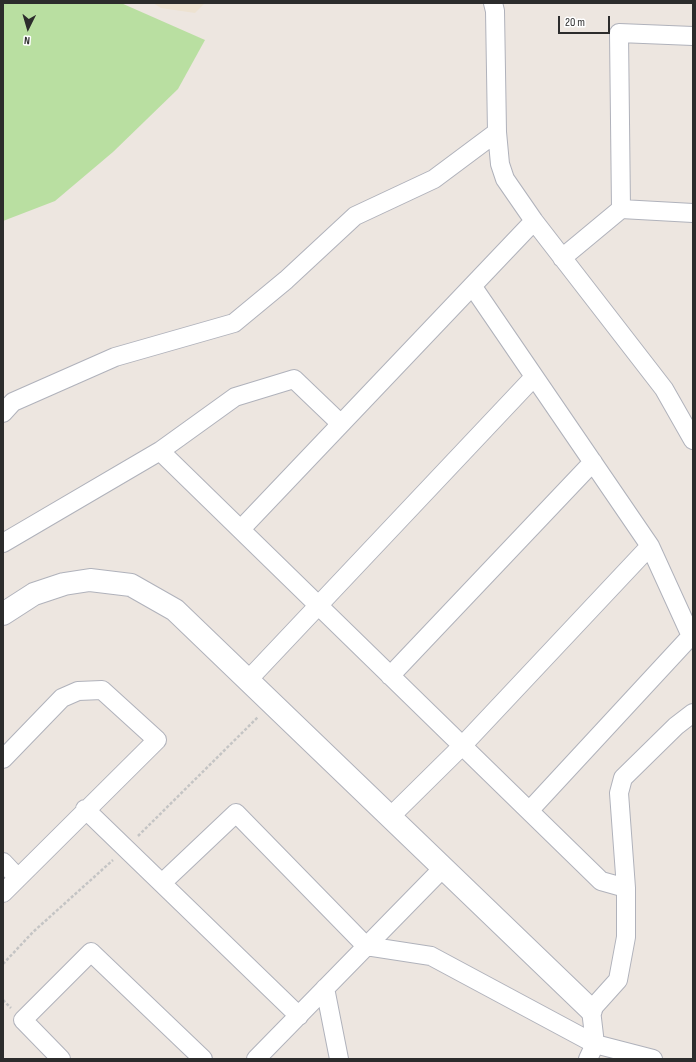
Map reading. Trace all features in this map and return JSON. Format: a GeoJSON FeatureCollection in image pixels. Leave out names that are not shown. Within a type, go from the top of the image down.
{"type":"FeatureCollection","features":[{"type":"Feature","properties":{"kind":"street"},"geometry":{"type":"LineString","coordinates":[[493,3],[497,132],[500,164],[505,179],[514,194],[562,258],[664,389],[693,440]]}},
{"type":"Feature","properties":{"kind":"street"},"geometry":{"type":"LineString","coordinates":[[621,209],[619,33],[693,36]]}},
{"type":"Feature","properties":{"kind":"street"},"geometry":{"type":"LineString","coordinates":[[3,413],[13,402],[115,357],[234,323],[286,280],[355,216],[434,179],[497,132]]}},
{"type":"Feature","properties":{"kind":"street"},"geometry":{"type":"LineString","coordinates":[[562,258],[621,209],[693,213]]}},
{"type":"Feature","properties":{"kind":"street"},"geometry":{"type":"LineString","coordinates":[[241,529],[534,221]]}},
{"type":"Feature","properties":{"kind":"street"},"geometry":{"type":"LineString","coordinates":[[472,287],[650,546],[691,636],[529,811]]}},
{"type":"Feature","properties":{"kind":"street"},"geometry":{"type":"LineString","coordinates":[[248,680],[534,377]]}},
{"type":"Feature","properties":{"kind":"street"},"geometry":{"type":"LineString","coordinates":[[3,543],[160,451],[235,397],[294,379],[341,424]]}},
{"type":"Feature","properties":{"kind":"street"},"geometry":{"type":"LineString","coordinates":[[160,451],[601,881],[626,888]]}},
{"type":"Feature","properties":{"kind":"street"},"geometry":{"type":"LineString","coordinates":[[390,676],[593,462]]}},
{"type":"Feature","properties":{"kind":"street"},"geometry":{"type":"LineString","coordinates":[[390,817],[462,746],[650,546]]}},
{"type":"Feature","properties":{"kind":"street"},"geometry":{"type":"LineString","coordinates":[[3,614],[34,594],[64,584],[90,580],[131,585],[175,610],[591,1010]]}},
{"type":"Feature","properties":{"kind":"street"},"geometry":{"type":"LineString","coordinates":[[3,759],[62,698],[78,691],[102,690],[157,740],[3,893]]}},
{"type":"Feature","properties":{"kind":"street"},"geometry":{"type":"LineString","coordinates":[[592,1052],[591,1010],[618,980],[626,937],[626,888],[619,793],[623,778],[676,726],[693,713]]}},
{"type":"Feature","properties":{"kind":"street"},"geometry":{"type":"LineString","coordinates":[[85,810],[298,1016]]}},
{"type":"Feature","properties":{"kind":"street"},"geometry":{"type":"LineString","coordinates":[[162,883],[236,812],[366,946],[431,956],[592,1052],[653,1059]]}},
{"type":"Feature","properties":{"kind":"street"},"geometry":{"type":"LineString","coordinates":[[3,862],[18,878]]}},
{"type":"Feature","properties":{"kind":"street"},"geometry":{"type":"LineString","coordinates":[[256,1059],[443,868]]}},
{"type":"Feature","properties":{"kind":"street"},"geometry":{"type":"LineString","coordinates":[[61,1059],[23,1020],[91,952],[202,1059]]}},
{"type":"Feature","properties":{"kind":"street"},"geometry":{"type":"LineString","coordinates":[[325,988],[339,1059]]}},
{"type":"Feature","properties":{"kind":"path"},"geometry":{"type":"LineString","coordinates":[[3,964],[33,932],[126,849],[186,787],[272,704]]}},
{"type":"Feature","properties":{"kind":"shaded area"},"geometry":{"type":"Polygon","coordinates":[[[153,3],[205,3],[195,13],[161,8],[153,3]]]}},
{"type":"Feature","properties":{"kind":"green space"},"geometry":{"type":"Polygon","coordinates":[[[3,3],[121,3],[205,40],[178,89],[113,152],[55,201],[3,221],[3,3]]]}}]}
